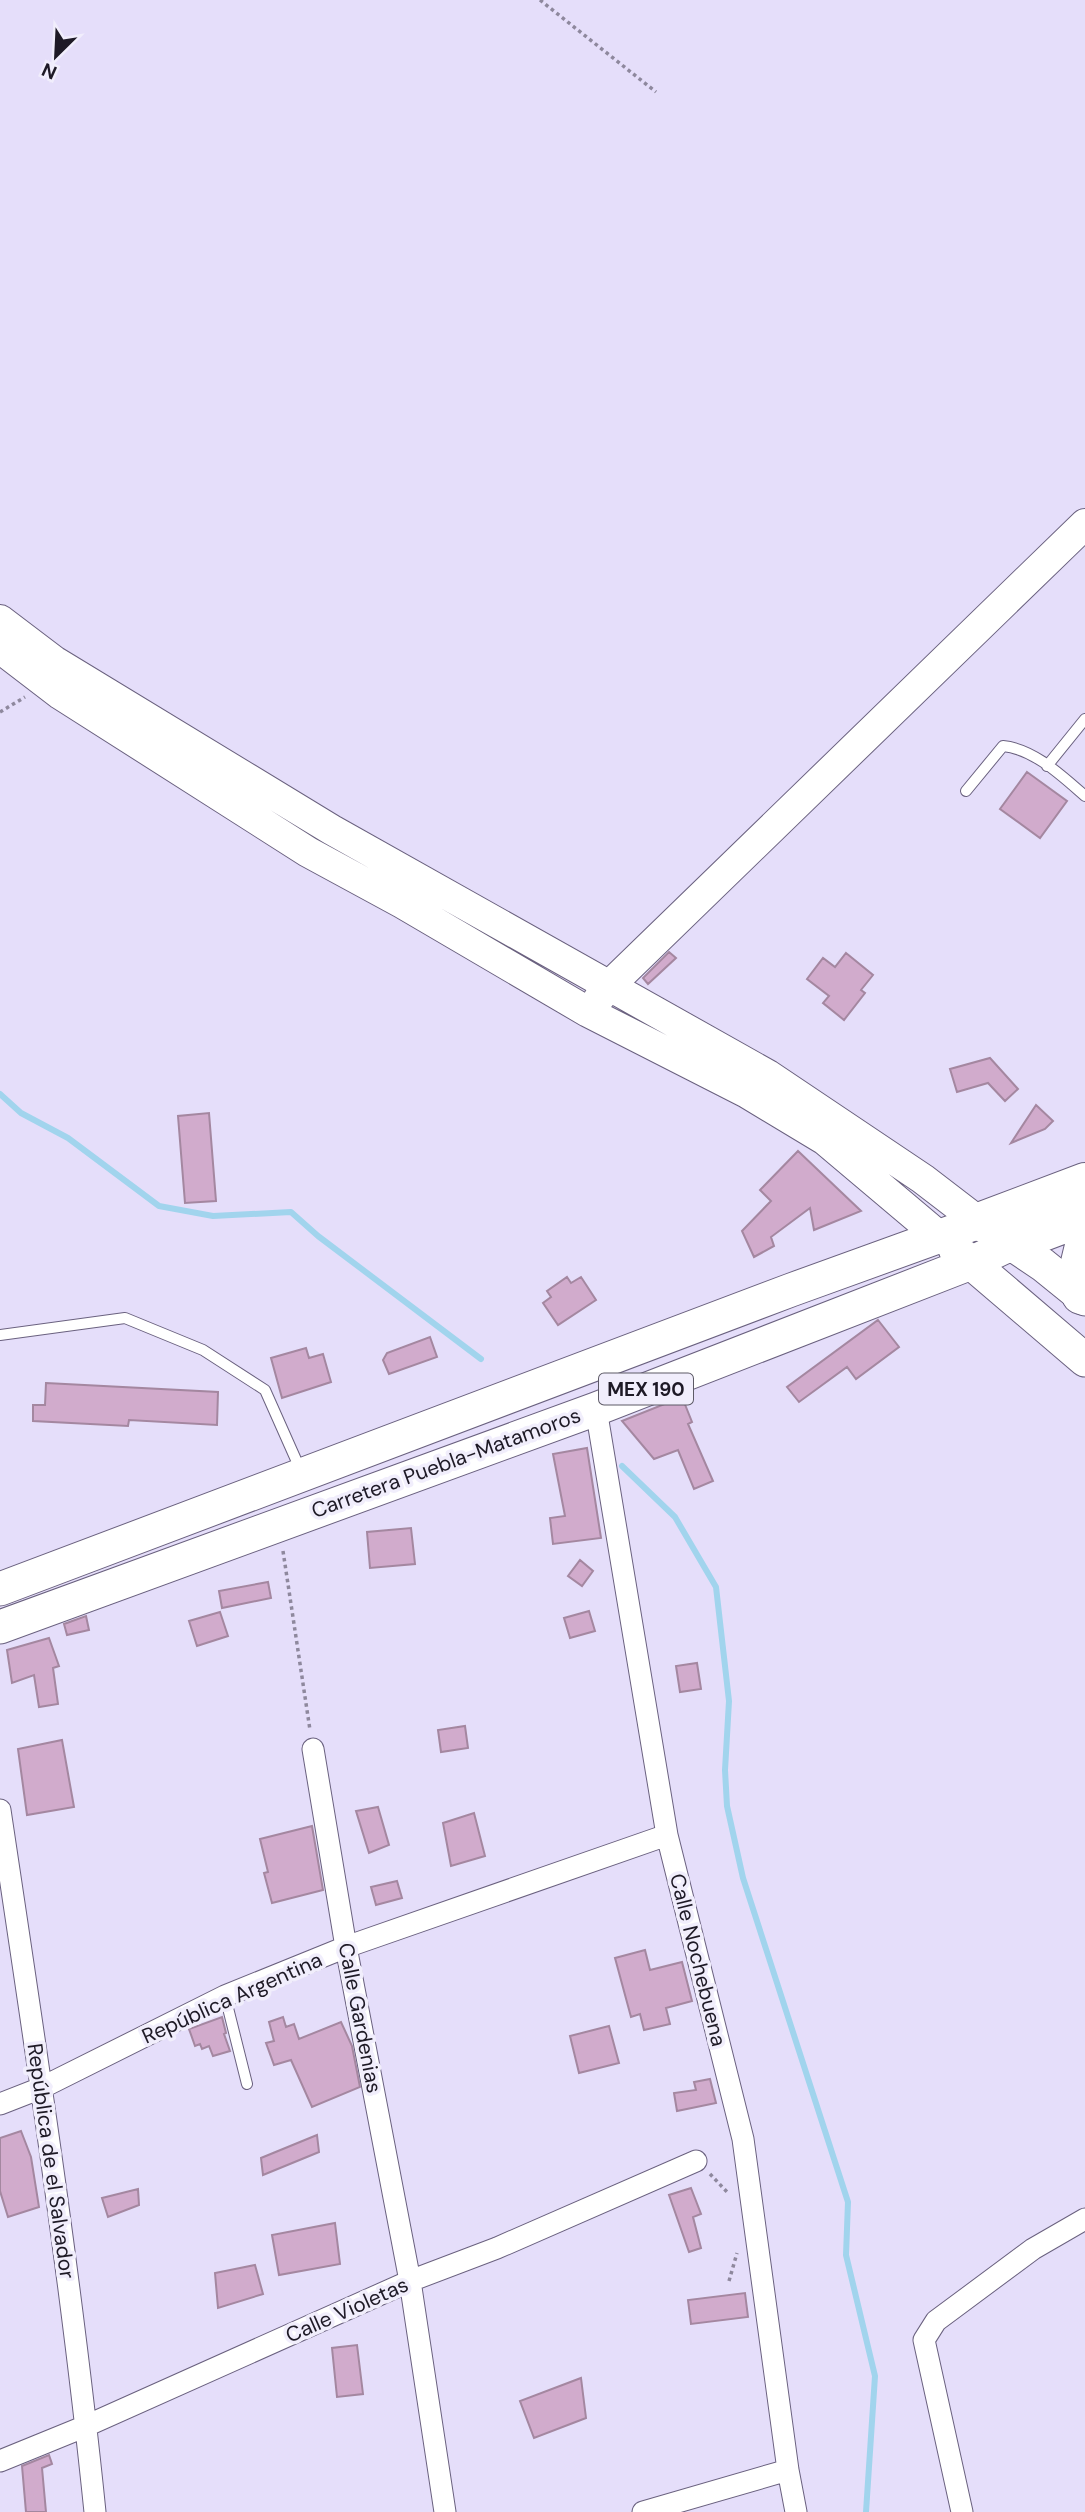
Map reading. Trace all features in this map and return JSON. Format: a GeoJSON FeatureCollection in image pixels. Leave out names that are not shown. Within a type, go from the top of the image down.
{"type":"FeatureCollection","features":[{"type":"Feature","properties":{"kind":"highway","name":"Carretera Puebla-Matamoros"},"geometry":{"type":"LineString","coordinates":[[979,1222],[1085,1181]]}},
{"type":"Feature","properties":{"kind":"highway","name":"Carretera Puebla-Matamoros"},"geometry":{"type":"LineString","coordinates":[[1011,1244],[1085,1216]]}},
{"type":"Feature","properties":{"kind":"highway"},"geometry":{"type":"LineString","coordinates":[[1080,1324],[1079,1271],[1085,1242]]}},
{"type":"Feature","properties":{"kind":"main road","name":"Carretera Puebla-Matamoros"},"geometry":{"type":"LineString","coordinates":[[0,1589],[791,1290],[979,1222]]}},
{"type":"Feature","properties":{"kind":"main road"},"geometry":{"type":"LineString","coordinates":[[979,1222],[1043,1265],[1080,1324]]}},
{"type":"Feature","properties":{"kind":"main road"},"geometry":{"type":"LineString","coordinates":[[940,1237],[971,1262],[1080,1324]]}},
{"type":"Feature","properties":{"kind":"main road","name":"Carretera Puebla-Matamoros"},"geometry":{"type":"LineString","coordinates":[[0,1627],[596,1409],[1011,1244]]}},
{"type":"Feature","properties":{"kind":"street"},"geometry":{"type":"LineString","coordinates":[[588,1012],[610,985],[1085,524]]}},
{"type":"Feature","properties":{"kind":"street"},"geometry":{"type":"LineString","coordinates":[[0,620],[54,661],[332,830],[768,1075],[875,1164],[940,1237]]}},
{"type":"Feature","properties":{"kind":"street"},"geometry":{"type":"LineString","coordinates":[[0,648],[60,694],[308,852],[402,903],[588,1012],[747,1093],[825,1140],[875,1164],[979,1222]]}},
{"type":"Feature","properties":{"kind":"street","name":"Calle Nochebuena"},"geometry":{"type":"LineString","coordinates":[[596,1409],[667,1835],[743,2139],[796,2512]]}},
{"type":"Feature","properties":{"kind":"street","name":"Calle Gardenias"},"geometry":{"type":"LineString","coordinates":[[313,1749],[346,1947],[410,2281],[445,2512]]}},
{"type":"Feature","properties":{"kind":"street","name":"República de el Salvador"},"geometry":{"type":"LineString","coordinates":[[0,1810],[41,2088],[95,2512]]}},
{"type":"Feature","properties":{"kind":"street","name":"República Argentina"},"geometry":{"type":"LineString","coordinates":[[0,2104],[41,2088],[225,1996],[346,1947],[667,1835]]}},
{"type":"Feature","properties":{"kind":"street","name":"Calle Violetas"},"geometry":{"type":"LineString","coordinates":[[0,2461],[86,2426],[410,2281],[498,2248],[696,2161]]}},
{"type":"Feature","properties":{"kind":"street"},"geometry":{"type":"LineString","coordinates":[[962,2512],[924,2340],[936,2322],[1033,2249],[1085,2219]]}},
{"type":"Feature","properties":{"kind":"street"},"geometry":{"type":"LineString","coordinates":[[643,2512],[788,2470]]}},
{"type":"Feature","properties":{"kind":"lane"},"geometry":{"type":"LineString","coordinates":[[1047,766],[1085,719]]}},
{"type":"Feature","properties":{"kind":"lane"},"geometry":{"type":"LineString","coordinates":[[966,791],[1003,746],[1018,747],[1084,792]]}},
{"type":"Feature","properties":{"kind":"lane"},"geometry":{"type":"LineString","coordinates":[[0,1335],[125,1318],[203,1350],[265,1390],[302,1474]]}},
{"type":"Feature","properties":{"kind":"lane"},"geometry":{"type":"LineString","coordinates":[[225,1996],[247,2084]]}},
{"type":"Feature","properties":{"kind":"path"},"geometry":{"type":"LineString","coordinates":[[540,0],[656,92]]}},
{"type":"Feature","properties":{"kind":"path"},"geometry":{"type":"LineString","coordinates":[[279,1523],[313,1749]]}},
{"type":"Feature","properties":{"kind":"path"},"geometry":{"type":"LineString","coordinates":[[696,2161],[729,2194]]}},
{"type":"Feature","properties":{"kind":"path"},"geometry":{"type":"LineString","coordinates":[[729,2281],[739,2246]]}},
{"type":"Feature","properties":{"kind":"building"},"geometry":{"type":"Polygon","coordinates":[[[1027,772],[1067,801],[1040,838],[1000,809],[1027,772]]]}},
{"type":"Feature","properties":{"kind":"building"},"geometry":{"type":"Polygon","coordinates":[[[669,952],[676,958],[648,984],[643,978],[669,952]]]}},
{"type":"Feature","properties":{"kind":"building"},"geometry":{"type":"Polygon","coordinates":[[[846,953],[873,975],[861,990],[865,993],[844,1020],[823,1003],[829,996],[807,979],[823,958],[835,967],[846,953]]]}},
{"type":"Feature","properties":{"kind":"building"},"geometry":{"type":"Polygon","coordinates":[[[990,1058],[1018,1089],[1005,1101],[988,1083],[957,1092],[950,1069],[990,1058]]]}},
{"type":"Feature","properties":{"kind":"building"},"geometry":{"type":"Polygon","coordinates":[[[1036,1105],[1053,1121],[1045,1129],[1011,1143],[1036,1105]]]}},
{"type":"Feature","properties":{"kind":"building"},"geometry":{"type":"Polygon","coordinates":[[[209,1113],[216,1201],[185,1203],[178,1116],[209,1113]]]}},
{"type":"Feature","properties":{"kind":"building"},"geometry":{"type":"Polygon","coordinates":[[[798,1151],[861,1211],[814,1230],[810,1208],[771,1237],[774,1246],[754,1257],[742,1231],[771,1201],[760,1190],[798,1151]]]}},
{"type":"Feature","properties":{"kind":"building"},"geometry":{"type":"Polygon","coordinates":[[[567,1277],[571,1283],[581,1277],[596,1300],[558,1325],[543,1303],[551,1297],[547,1291],[567,1277]]]}},
{"type":"Feature","properties":{"kind":"building"},"geometry":{"type":"Polygon","coordinates":[[[878,1320],[899,1347],[856,1379],[847,1367],[799,1402],[787,1387],[878,1320]]]}},
{"type":"Feature","properties":{"kind":"building"},"geometry":{"type":"Polygon","coordinates":[[[430,1337],[437,1357],[389,1374],[383,1360],[387,1353],[430,1337]]]}},
{"type":"Feature","properties":{"kind":"building"},"geometry":{"type":"Polygon","coordinates":[[[306,1348],[309,1358],[323,1354],[331,1382],[282,1398],[271,1358],[306,1348]]]}},
{"type":"Feature","properties":{"kind":"building"},"geometry":{"type":"Polygon","coordinates":[[[46,1383],[218,1392],[217,1425],[129,1420],[128,1426],[33,1421],[33,1405],[45,1405],[46,1383]]]}},
{"type":"Feature","properties":{"kind":"building"},"geometry":{"type":"Polygon","coordinates":[[[682,1397],[692,1422],[688,1424],[713,1481],[694,1489],[678,1450],[654,1459],[622,1421],[682,1397]]]}},
{"type":"Feature","properties":{"kind":"building"},"geometry":{"type":"Polygon","coordinates":[[[587,1448],[601,1538],[553,1544],[550,1518],[565,1516],[553,1454],[587,1448]]]}},
{"type":"Feature","properties":{"kind":"building"},"geometry":{"type":"Polygon","coordinates":[[[411,1528],[415,1564],[370,1568],[367,1532],[411,1528]]]}},
{"type":"Feature","properties":{"kind":"building"},"geometry":{"type":"Polygon","coordinates":[[[580,1560],[593,1571],[582,1586],[568,1576],[580,1560]]]}},
{"type":"Feature","properties":{"kind":"building"},"geometry":{"type":"Polygon","coordinates":[[[268,1582],[271,1598],[222,1608],[219,1591],[268,1582]]]}},
{"type":"Feature","properties":{"kind":"building"},"geometry":{"type":"Polygon","coordinates":[[[589,1611],[595,1631],[570,1638],[564,1618],[589,1611]]]}},
{"type":"Feature","properties":{"kind":"building"},"geometry":{"type":"Polygon","coordinates":[[[220,1612],[228,1636],[197,1646],[189,1621],[220,1612]]]}},
{"type":"Feature","properties":{"kind":"building"},"geometry":{"type":"Polygon","coordinates":[[[86,1616],[89,1630],[67,1635],[64,1624],[86,1616]]]}},
{"type":"Feature","properties":{"kind":"building"},"geometry":{"type":"Polygon","coordinates":[[[49,1638],[59,1666],[53,1668],[58,1704],[39,1707],[34,1675],[12,1683],[7,1650],[49,1638]]]}},
{"type":"Feature","properties":{"kind":"building"},"geometry":{"type":"Polygon","coordinates":[[[697,1663],[701,1689],[680,1692],[676,1666],[697,1663]]]}},
{"type":"Feature","properties":{"kind":"building"},"geometry":{"type":"Polygon","coordinates":[[[465,1726],[468,1748],[441,1752],[438,1730],[465,1726]]]}},
{"type":"Feature","properties":{"kind":"building"},"geometry":{"type":"Polygon","coordinates":[[[62,1740],[74,1807],[27,1815],[18,1749],[62,1740]]]}},
{"type":"Feature","properties":{"kind":"building"},"geometry":{"type":"Polygon","coordinates":[[[378,1807],[389,1845],[369,1853],[356,1811],[378,1807]]]}},
{"type":"Feature","properties":{"kind":"building"},"geometry":{"type":"Polygon","coordinates":[[[474,1813],[485,1856],[451,1866],[443,1823],[474,1813]]]}},
{"type":"Feature","properties":{"kind":"building"},"geometry":{"type":"Polygon","coordinates":[[[312,1826],[323,1890],[272,1903],[264,1873],[268,1872],[260,1839],[312,1826]]]}},
{"type":"Feature","properties":{"kind":"building"},"geometry":{"type":"Polygon","coordinates":[[[397,1881],[402,1898],[376,1905],[371,1887],[397,1881]]]}},
{"type":"Feature","properties":{"kind":"building"},"geometry":{"type":"Polygon","coordinates":[[[645,1950],[650,1970],[682,1962],[692,2001],[666,2008],[670,2024],[644,2030],[640,2014],[631,2017],[615,1958],[645,1950]]]}},
{"type":"Feature","properties":{"kind":"building"},"geometry":{"type":"Polygon","coordinates":[[[222,2017],[230,2051],[213,2056],[209,2046],[202,2049],[200,2044],[195,2046],[189,2029],[222,2017]]]}},
{"type":"Feature","properties":{"kind":"building"},"geometry":{"type":"Polygon","coordinates":[[[283,2017],[286,2027],[294,2024],[299,2039],[341,2022],[352,2046],[360,2087],[312,2107],[291,2060],[274,2065],[266,2043],[274,2041],[269,2022],[283,2017]]]}},
{"type":"Feature","properties":{"kind":"building"},"geometry":{"type":"Polygon","coordinates":[[[609,2026],[619,2063],[579,2073],[570,2036],[609,2026]]]}},
{"type":"Feature","properties":{"kind":"building"},"geometry":{"type":"Polygon","coordinates":[[[710,2079],[716,2103],[677,2111],[674,2093],[696,2090],[694,2082],[710,2079]]]}},
{"type":"Feature","properties":{"kind":"building"},"geometry":{"type":"Polygon","coordinates":[[[21,2131],[31,2157],[39,2207],[8,2217],[0,2191],[0,2138],[21,2131]]]}},
{"type":"Feature","properties":{"kind":"building"},"geometry":{"type":"Polygon","coordinates":[[[317,2135],[319,2152],[263,2175],[261,2158],[317,2135]]]}},
{"type":"Feature","properties":{"kind":"building"},"geometry":{"type":"Polygon","coordinates":[[[691,2188],[701,2214],[693,2217],[701,2248],[689,2252],[669,2195],[691,2188]]]}},
{"type":"Feature","properties":{"kind":"building"},"geometry":{"type":"Polygon","coordinates":[[[138,2189],[139,2205],[108,2217],[102,2198],[138,2189]]]}},
{"type":"Feature","properties":{"kind":"building"},"geometry":{"type":"Polygon","coordinates":[[[335,2223],[340,2264],[279,2275],[272,2235],[335,2223]]]}},
{"type":"Feature","properties":{"kind":"building"},"geometry":{"type":"Polygon","coordinates":[[[255,2265],[263,2294],[218,2308],[215,2273],[255,2265]]]}},
{"type":"Feature","properties":{"kind":"building"},"geometry":{"type":"Polygon","coordinates":[[[745,2293],[748,2317],[691,2324],[688,2300],[745,2293]]]}},
{"type":"Feature","properties":{"kind":"building"},"geometry":{"type":"Polygon","coordinates":[[[357,2345],[363,2394],[337,2397],[332,2348],[357,2345]]]}},
{"type":"Feature","properties":{"kind":"building"},"geometry":{"type":"Polygon","coordinates":[[[581,2378],[586,2418],[534,2438],[520,2401],[581,2378]]]}},
{"type":"Feature","properties":{"kind":"building"},"geometry":{"type":"Polygon","coordinates":[[[49,2455],[52,2464],[42,2468],[46,2512],[26,2512],[22,2466],[49,2455]]]}},
{"type":"Feature","properties":{"kind":"waterway"},"geometry":{"type":"LineString","coordinates":[[0,1094],[21,1113],[68,1138],[159,1206],[213,1216],[291,1212],[318,1236],[481,1359]]}},
{"type":"Feature","properties":{"kind":"waterway"},"geometry":{"type":"LineString","coordinates":[[622,1466],[675,1517],[716,1587],[729,1701],[725,1770],[727,1806],[743,1878],[848,2202],[846,2255],[875,2376],[866,2512]]}}]}
